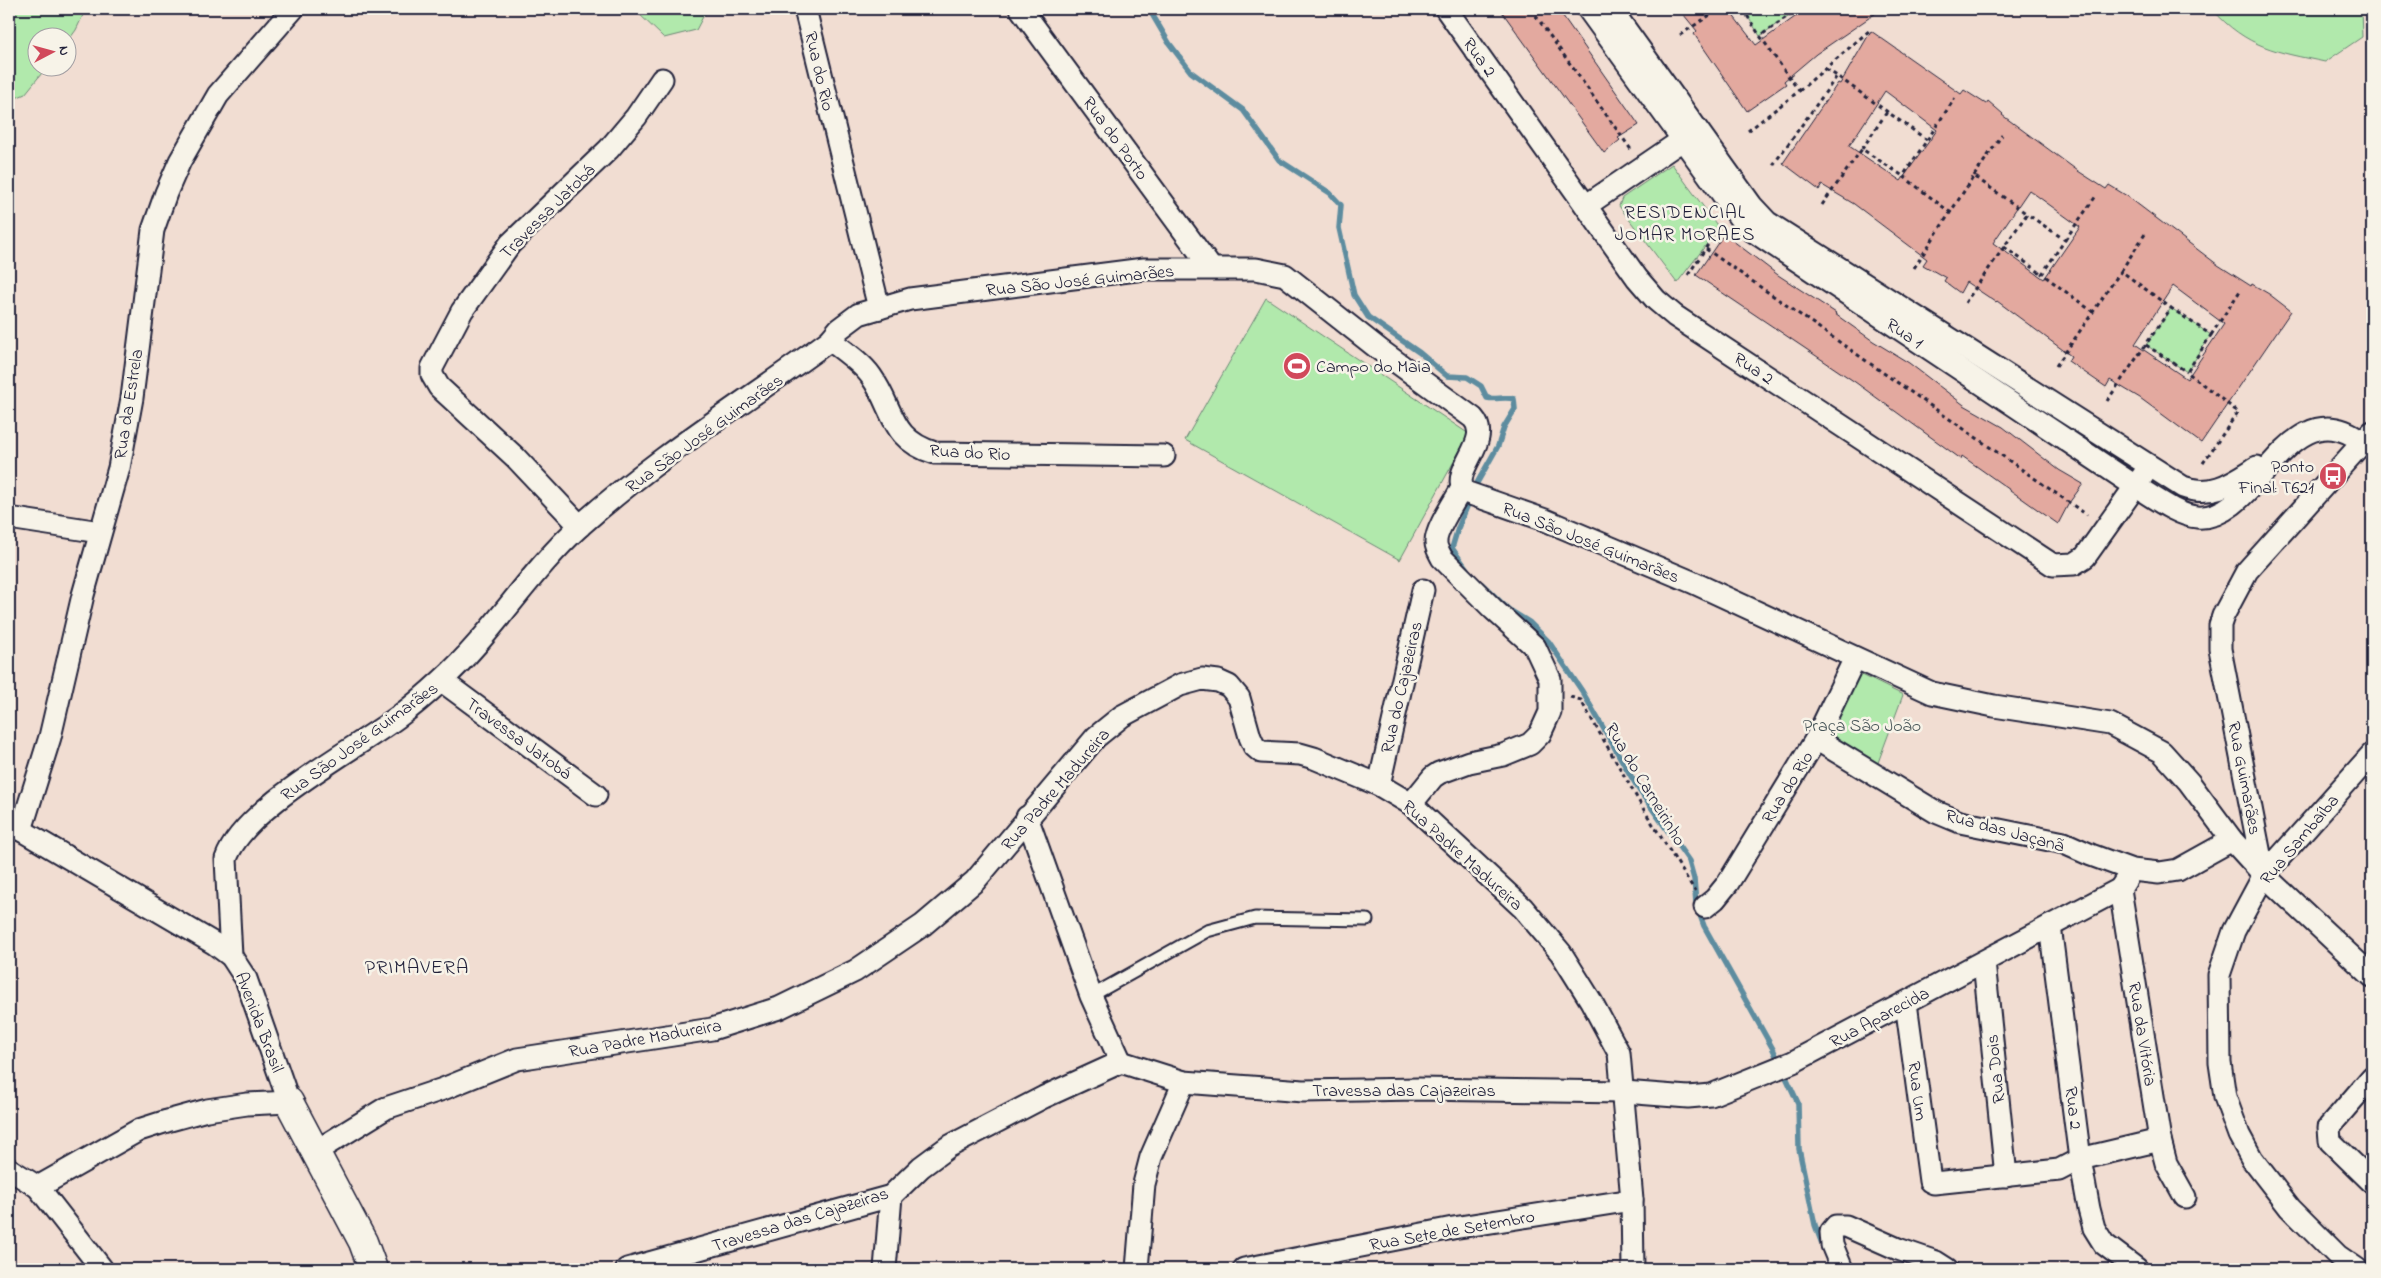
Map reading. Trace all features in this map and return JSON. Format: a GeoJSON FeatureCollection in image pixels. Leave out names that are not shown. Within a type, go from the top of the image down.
{"type":"FeatureCollection","features":[{"type":"Feature","properties":{"kind":"street","name":"Rua da Estrela"},"geometry":{"type":"LineString","coordinates":[[15,826],[50,737],[83,595],[118,468],[132,398],[153,230],[180,161],[218,95],[293,9]]}},
{"type":"Feature","properties":{"kind":"street","name":"Rua do Rio"},"geometry":{"type":"LineString","coordinates":[[805,9],[879,308]]}},
{"type":"Feature","properties":{"kind":"street","name":"Rua do Porto"},"geometry":{"type":"LineString","coordinates":[[1021,9],[1211,268]]}},
{"type":"Feature","properties":{"kind":"street","name":"Rua 2"},"geometry":{"type":"LineString","coordinates":[[1446,9],[1637,278],[1656,300],[1675,316],[2053,565],[2074,564],[2085,557],[2149,467]]}},
{"type":"Feature","properties":{"kind":"street","name":"Rua 1"},"geometry":{"type":"LineString","coordinates":[[1588,9],[1690,135],[1767,222],[2183,487],[2196,491],[2212,490],[2227,486],[2285,450],[2304,435],[2322,429],[2341,429],[2368,437]]}},
{"type":"Feature","properties":{"kind":"street","name":"Rua 1"},"geometry":{"type":"LineString","coordinates":[[1611,9],[1744,224],[2136,486],[2185,515],[2199,518],[2212,516],[2232,504],[2285,450]]}},
{"type":"Feature","properties":{"kind":"street","name":"Travessa Jatobá"},"geometry":{"type":"LineString","coordinates":[[580,526],[515,457],[439,387],[432,376],[432,368],[462,311],[510,244],[609,149],[636,117],[662,79]]}},
{"type":"Feature","properties":{"kind":"street"},"geometry":{"type":"LineString","coordinates":[[1587,205],[1690,135]]}},
{"type":"Feature","properties":{"kind":"street","name":"Rua São José Guimarães"},"geometry":{"type":"LineString","coordinates":[[231,956],[226,859],[230,848],[260,814],[398,716],[442,681],[522,588],[580,526],[700,432],[830,340],[839,329],[859,314],[910,300],[1144,269],[1256,268],[1285,275],[1380,350],[1473,418],[1478,425],[1479,436],[1462,475],[1472,495],[1546,520],[1692,582],[1932,693],[1994,706],[2110,724],[2162,752],[2189,782],[2232,840],[2264,876]]}},
{"type":"Feature","properties":{"kind":"street","name":"Rua do Rio"},"geometry":{"type":"LineString","coordinates":[[830,340],[871,375],[895,425],[907,439],[920,448],[935,453],[1164,456]]}},
{"type":"Feature","properties":{"kind":"street","name":"Rua Guimarães"},"geometry":{"type":"LineString","coordinates":[[2264,876],[2220,649],[2220,625],[2247,571],[2368,437]]}},
{"type":"Feature","properties":{"kind":"street"},"geometry":{"type":"LineString","coordinates":[[1411,804],[1433,777],[1439,773],[1469,762],[1503,755],[1530,744],[1540,734],[1551,704],[1550,679],[1535,647],[1442,558],[1438,550],[1436,543],[1440,531],[1472,495]]}},
{"type":"Feature","properties":{"kind":"street"},"geometry":{"type":"LineString","coordinates":[[9,518],[100,532]]}},
{"type":"Feature","properties":{"kind":"street","name":"Rua do Cajazeiras"},"geometry":{"type":"LineString","coordinates":[[1379,785],[1423,590]]}},
{"type":"Feature","properties":{"kind":"street","name":"Rua do Rio"},"geometry":{"type":"LineString","coordinates":[[1705,906],[1715,899],[1728,883],[1816,739],[1855,658]]}},
{"type":"Feature","properties":{"kind":"street","name":"Rua Padre Madureira"},"geometry":{"type":"LineString","coordinates":[[316,1151],[386,1108],[443,1089],[518,1059],[704,1030],[779,1008],[855,971],[922,925],[975,881],[1010,842],[1027,817],[1096,737],[1122,716],[1180,685],[1202,679],[1218,681],[1229,686],[1239,698],[1254,746],[1261,752],[1300,754],[1379,785],[1411,804],[1523,908],[1561,954],[1591,1001],[1619,1053],[1624,1092],[1632,1200],[1633,1269]]}},
{"type":"Feature","properties":{"kind":"street","name":"Travessa Jatobá"},"geometry":{"type":"LineString","coordinates":[[442,681],[596,795]]}},
{"type":"Feature","properties":{"kind":"street","name":"Rua das Jaçanã"},"geometry":{"type":"LineString","coordinates":[[1816,739],[1936,812],[1952,818],[2064,843],[2091,856],[2132,870],[2159,873],[2178,870],[2232,840]]}},
{"type":"Feature","properties":{"kind":"street","name":"Rua Sambaíba"},"geometry":{"type":"LineString","coordinates":[[2357,1269],[2338,1256],[2290,1208],[2252,1159],[2239,1135],[2225,1097],[2220,1063],[2218,975],[2234,931],[2264,876],[2372,754]]}},
{"type":"Feature","properties":{"kind":"street"},"geometry":{"type":"LineString","coordinates":[[1027,817],[1091,996],[1121,1062]]}},
{"type":"Feature","properties":{"kind":"street","name":"Avenida Brasil"},"geometry":{"type":"LineString","coordinates":[[15,826],[215,944],[231,956],[240,967],[252,994],[289,1102],[363,1242],[373,1269]]}},
{"type":"Feature","properties":{"kind":"street"},"geometry":{"type":"LineString","coordinates":[[2120,889],[2132,870]]}},
{"type":"Feature","properties":{"kind":"street"},"geometry":{"type":"LineString","coordinates":[[2264,876],[2372,976]]}},
{"type":"Feature","properties":{"kind":"street","name":"Rua Aparecida"},"geometry":{"type":"LineString","coordinates":[[1624,1092],[1688,1097],[1712,1095],[1793,1062],[2120,889]]}},
{"type":"Feature","properties":{"kind":"street","name":"Rua da Vitória"},"geometry":{"type":"LineString","coordinates":[[2120,889],[2160,1140],[2166,1163],[2185,1197]]}},
{"type":"Feature","properties":{"kind":"street","name":"Rua 2"},"geometry":{"type":"LineString","coordinates":[[2050,926],[2080,1159],[2094,1228],[2104,1244],[2137,1269]]}},
{"type":"Feature","properties":{"kind":"street","name":"Rua Dois"},"geometry":{"type":"LineString","coordinates":[[1984,962],[2006,1176]]}},
{"type":"Feature","properties":{"kind":"street","name":"Rua Um"},"geometry":{"type":"LineString","coordinates":[[1906,1003],[1929,1178],[1934,1183],[2006,1176]]}},
{"type":"Feature","properties":{"kind":"street","name":"Travessa das Cajazeiras"},"geometry":{"type":"LineString","coordinates":[[627,1269],[892,1196],[921,1167],[948,1147],[1044,1097],[1121,1062],[1184,1082],[1304,1090],[1624,1092]]}},
{"type":"Feature","properties":{"kind":"street"},"geometry":{"type":"LineString","coordinates":[[2372,1077],[2329,1127],[2330,1141],[2372,1182]]}},
{"type":"Feature","properties":{"kind":"street"},"geometry":{"type":"LineString","coordinates":[[1137,1269],[1144,1184],[1157,1143],[1184,1082]]}},
{"type":"Feature","properties":{"kind":"street"},"geometry":{"type":"LineString","coordinates":[[38,1187],[139,1130],[207,1110],[247,1104],[289,1102]]}},
{"type":"Feature","properties":{"kind":"street"},"geometry":{"type":"LineString","coordinates":[[2006,1176],[2059,1170],[2080,1159],[2160,1140]]}},
{"type":"Feature","properties":{"kind":"street"},"geometry":{"type":"LineString","coordinates":[[9,1170],[38,1187],[102,1269]]}},
{"type":"Feature","properties":{"kind":"street"},"geometry":{"type":"LineString","coordinates":[[886,1269],[892,1196]]}},
{"type":"Feature","properties":{"kind":"street","name":"Rua Sete de Setembro"},"geometry":{"type":"LineString","coordinates":[[1244,1269],[1453,1228],[1632,1200]]}},
{"type":"Feature","properties":{"kind":"street"},"geometry":{"type":"LineString","coordinates":[[1842,1269],[1832,1245],[1831,1232],[1836,1226],[1846,1226],[1898,1249],[1936,1262],[1946,1269]]}},
{"type":"Feature","properties":{"kind":"lane"},"geometry":{"type":"LineString","coordinates":[[1091,996],[1208,931],[1254,918],[1367,920]]}},
{"type":"Feature","properties":{"kind":"path"},"geometry":{"type":"LineString","coordinates":[[1531,9],[1638,159]]}},
{"type":"Feature","properties":{"kind":"path"},"geometry":{"type":"LineString","coordinates":[[1680,35],[1719,9]]}},
{"type":"Feature","properties":{"kind":"path"},"geometry":{"type":"LineString","coordinates":[[1743,9],[1798,91]]}},
{"type":"Feature","properties":{"kind":"path"},"geometry":{"type":"LineString","coordinates":[[1760,36],[1795,10]]}},
{"type":"Feature","properties":{"kind":"path"},"geometry":{"type":"LineString","coordinates":[[1748,131],[1826,69],[1870,30]]}},
{"type":"Feature","properties":{"kind":"path"},"geometry":{"type":"LineString","coordinates":[[1826,69],[1927,140]]}},
{"type":"Feature","properties":{"kind":"path"},"geometry":{"type":"LineString","coordinates":[[1773,165],[1837,76]]}},
{"type":"Feature","properties":{"kind":"path"},"geometry":{"type":"LineString","coordinates":[[1903,176],[1954,98]]}},
{"type":"Feature","properties":{"kind":"path"},"geometry":{"type":"LineString","coordinates":[[1822,205],[1888,112]]}},
{"type":"Feature","properties":{"kind":"path"},"geometry":{"type":"LineString","coordinates":[[1914,268],[2002,135]]}},
{"type":"Feature","properties":{"kind":"path"},"geometry":{"type":"LineString","coordinates":[[1862,149],[1903,176],[1951,213]]}},
{"type":"Feature","properties":{"kind":"path"},"geometry":{"type":"LineString","coordinates":[[1974,176],[2065,240]]}},
{"type":"Feature","properties":{"kind":"path"},"geometry":{"type":"LineString","coordinates":[[2042,274],[2096,196]]}},
{"type":"Feature","properties":{"kind":"path"},"geometry":{"type":"LineString","coordinates":[[1965,303],[2027,214]]}},
{"type":"Feature","properties":{"kind":"path"},"geometry":{"type":"LineString","coordinates":[[1688,275],[1719,228]]}},
{"type":"Feature","properties":{"kind":"path"},"geometry":{"type":"LineString","coordinates":[[2056,366],[2145,234]]}},
{"type":"Feature","properties":{"kind":"path"},"geometry":{"type":"LineString","coordinates":[[2004,247],[2093,312]]}},
{"type":"Feature","properties":{"kind":"path"},"geometry":{"type":"LineString","coordinates":[[1706,249],[2087,515]]}},
{"type":"Feature","properties":{"kind":"path"},"geometry":{"type":"LineString","coordinates":[[2121,271],[2211,335]]}},
{"type":"Feature","properties":{"kind":"path"},"geometry":{"type":"LineString","coordinates":[[2187,372],[2240,291]]}},
{"type":"Feature","properties":{"kind":"path"},"geometry":{"type":"LineString","coordinates":[[2107,401],[2171,308]]}},
{"type":"Feature","properties":{"kind":"path"},"geometry":{"type":"LineString","coordinates":[[2146,345],[2187,372],[2238,412],[2201,466]]}},
{"type":"Feature","properties":{"kind":"path","name":"Rua do Carneirinho"},"geometry":{"type":"LineString","coordinates":[[1551,704],[1581,700],[1644,810],[1705,906]]}},
{"type":"Feature","properties":{"kind":"green space"},"geometry":{"type":"Polygon","coordinates":[[[9,9],[86,9],[77,28],[28,28],[28,78],[38,78],[25,94],[9,101],[9,9]]]}},
{"type":"Feature","properties":{"kind":"green space"},"geometry":{"type":"Polygon","coordinates":[[[634,9],[707,9],[696,30],[664,38],[634,9]]]}},
{"type":"Feature","properties":{"kind":"green space"},"geometry":{"type":"Polygon","coordinates":[[[1743,9],[1793,9],[1795,11],[1760,36],[1743,9]]]}},
{"type":"Feature","properties":{"kind":"green space"},"geometry":{"type":"Polygon","coordinates":[[[2212,9],[2361,9],[2362,37],[2325,62],[2277,51],[2250,40],[2225,22],[2212,9]]]}},
{"type":"Feature","properties":{"kind":"green space"},"geometry":{"type":"Polygon","coordinates":[[[1672,164],[1719,228],[1677,283],[1619,206],[1622,198],[1672,164]]]}},
{"type":"Feature","properties":{"kind":"green space","name":"Campo do Maia"},"geometry":{"type":"Polygon","coordinates":[[[1266,298],[1469,434],[1400,560],[1185,440],[1266,298]]]}},
{"type":"Feature","properties":{"kind":"green space"},"geometry":{"type":"Polygon","coordinates":[[[2171,308],[2211,335],[2187,372],[2146,345],[2171,308]]]}},
{"type":"Feature","properties":{"kind":"green space","name":"Praça São João"},"geometry":{"type":"Polygon","coordinates":[[[1856,672],[1903,695],[1876,768],[1824,738],[1856,672]]]}},
{"type":"Feature","properties":{"kind":"building"},"geometry":{"type":"Polygon","coordinates":[[[1500,9],[1558,9],[1639,125],[1618,138],[1620,140],[1604,153],[1500,9]]]}},
{"type":"Feature","properties":{"kind":"building"},"geometry":{"type":"Polygon","coordinates":[[[1679,9],[1728,9],[1756,45],[1806,9],[1882,9],[1816,54],[1784,81],[1786,84],[1747,111],[1694,34],[1697,31],[1679,9]]]}},
{"type":"Feature","properties":{"kind":"building"},"geometry":{"type":"Polygon","coordinates":[[[1871,31],[1961,94],[1964,90],[1986,104],[1988,101],[2002,115],[2078,171],[2106,189],[2109,185],[2127,196],[2218,265],[2251,286],[2252,284],[2269,294],[2291,311],[2201,443],[2140,398],[2110,380],[2106,387],[2068,361],[2071,356],[1997,301],[1966,282],[1960,293],[1944,281],[1946,278],[1923,265],[1927,259],[1854,204],[1822,185],[1819,190],[1783,163],[1838,83],[1840,84],[1871,31]],[[1885,91],[1849,146],[1901,181],[1937,130],[1885,91]],[[2029,190],[1993,243],[2044,279],[2080,227],[2029,190]],[[2173,286],[2135,344],[2187,379],[2224,324],[2173,286]]]}},
{"type":"Feature","properties":{"kind":"building"},"geometry":{"type":"Polygon","coordinates":[[[1724,234],[1778,275],[1836,313],[1873,341],[1909,363],[1964,405],[2003,427],[2059,470],[2083,484],[2069,503],[2058,524],[1962,456],[1961,459],[1855,382],[1696,275],[1724,234]]]}},
{"type":"Feature","properties":{"kind":"waterway"},"geometry":{"type":"LineString","coordinates":[[1149,9],[1169,43],[1191,72],[1243,110],[1279,160],[1330,193],[1341,205],[1339,228],[1354,295],[1368,317],[1420,353],[1447,376],[1467,377],[1481,386],[1487,398],[1514,399],[1515,409],[1504,427],[1498,446],[1477,483],[1458,528],[1452,548],[1467,569]]}},
{"type":"Feature","properties":{"kind":"waterway"},"geometry":{"type":"LineString","coordinates":[[1482,584],[1508,609],[1529,622],[1549,642],[1582,691],[1639,790],[1689,861],[1694,879],[1696,904],[1704,926],[1773,1049],[1798,1103],[1799,1149],[1815,1225],[1824,1249]]}},
{"type":"Feature","properties":{"kind":"place","name":"Campo do Maia"},"geometry":{"type":"Point","coordinates":[1297,366]}},
{"type":"Feature","properties":{"kind":"place","name":"Ponto Final: T621"},"geometry":{"type":"Point","coordinates":[2333,476]}},
{"type":"Feature","properties":{"kind":"district","name":"RESIDENCIAL JOMAR MORAES"},"geometry":{"type":"Point","coordinates":[1685,222]}},
{"type":"Feature","properties":{"kind":"district","name":"PRIMAVERA"},"geometry":{"type":"Point","coordinates":[417,966]}}]}
